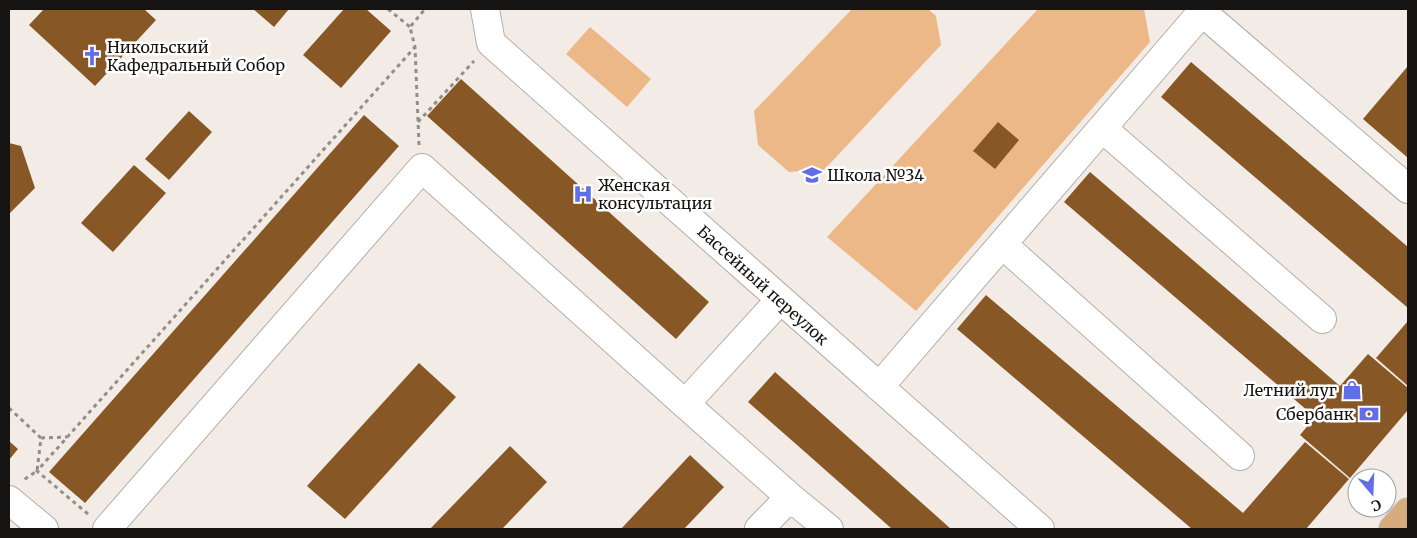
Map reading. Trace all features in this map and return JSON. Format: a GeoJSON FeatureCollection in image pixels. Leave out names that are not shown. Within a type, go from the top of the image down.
{"type":"FeatureCollection","features":[{"type":"Feature","properties":{"kind":"main road"},"geometry":{"type":"LineString","coordinates":[[1393,529],[1408,512]]}},
{"type":"Feature","properties":{"kind":"street"},"geometry":{"type":"LineString","coordinates":[[485,9],[491,43]]}},
{"type":"Feature","properties":{"kind":"street"},"geometry":{"type":"LineString","coordinates":[[879,387],[1201,10],[1408,189]]}},
{"type":"Feature","properties":{"kind":"street","name":"Бассейный переулок"},"geometry":{"type":"LineString","coordinates":[[491,43],[1040,529]]}},
{"type":"Feature","properties":{"kind":"street"},"geometry":{"type":"LineString","coordinates":[[1102,128],[1322,319]]}},
{"type":"Feature","properties":{"kind":"street"},"geometry":{"type":"LineString","coordinates":[[99,523],[422,168],[685,404],[829,529]]}},
{"type":"Feature","properties":{"kind":"street"},"geometry":{"type":"LineString","coordinates":[[1002,244],[1240,456]]}},
{"type":"Feature","properties":{"kind":"street"},"geometry":{"type":"LineString","coordinates":[[685,404],[780,300]]}},
{"type":"Feature","properties":{"kind":"street"},"geometry":{"type":"LineString","coordinates":[[759,529],[790,496]]}},
{"type":"Feature","properties":{"kind":"street"},"geometry":{"type":"LineString","coordinates":[[9,500],[44,529]]}},
{"type":"Feature","properties":{"kind":"path"},"geometry":{"type":"LineString","coordinates":[[388,9],[410,27],[415,48],[417,123],[422,168]]}},
{"type":"Feature","properties":{"kind":"path"},"geometry":{"type":"LineString","coordinates":[[410,27],[425,9]]}},
{"type":"Feature","properties":{"kind":"path"},"geometry":{"type":"LineString","coordinates":[[417,123],[491,43]]}},
{"type":"Feature","properties":{"kind":"path"},"geometry":{"type":"LineString","coordinates":[[37,471],[415,48]]}},
{"type":"Feature","properties":{"kind":"path"},"geometry":{"type":"LineString","coordinates":[[9,408],[41,438],[67,437]]}},
{"type":"Feature","properties":{"kind":"path"},"geometry":{"type":"LineString","coordinates":[[37,471],[41,438]]}},
{"type":"Feature","properties":{"kind":"path"},"geometry":{"type":"LineString","coordinates":[[37,471],[99,523]]}},
{"type":"Feature","properties":{"kind":"shaded area"},"geometry":{"type":"Polygon","coordinates":[[[852,9],[928,9],[936,16],[941,45],[824,170],[789,172],[758,145],[754,111],[852,9]]]}},
{"type":"Feature","properties":{"kind":"shaded area"},"geometry":{"type":"Polygon","coordinates":[[[1038,9],[1144,9],[1150,42],[916,311],[827,237],[1038,9]]]}},
{"type":"Feature","properties":{"kind":"shaded area"},"geometry":{"type":"Polygon","coordinates":[[[590,27],[651,79],[627,107],[566,54],[590,27]]]}},
{"type":"Feature","properties":{"kind":"building","name":"Никольский Кафедральный Собор"},"geometry":{"type":"Polygon","coordinates":[[[44,9],[144,9],[156,20],[95,86],[29,25],[44,9]]]}},
{"type":"Feature","properties":{"kind":"building"},"geometry":{"type":"Polygon","coordinates":[[[253,9],[289,9],[274,27],[253,9]]]}},
{"type":"Feature","properties":{"kind":"building"},"geometry":{"type":"Polygon","coordinates":[[[344,9],[366,9],[391,31],[341,88],[303,55],[344,9]]]}},
{"type":"Feature","properties":{"kind":"building"},"geometry":{"type":"Polygon","coordinates":[[[1191,62],[1408,247],[1408,308],[1161,97],[1191,62]]]}},
{"type":"Feature","properties":{"kind":"building"},"geometry":{"type":"Polygon","coordinates":[[[1408,66],[1408,158],[1363,119],[1408,66]]]}},
{"type":"Feature","properties":{"kind":"building"},"geometry":{"type":"Polygon","coordinates":[[[461,79],[709,302],[676,339],[427,116],[461,79]]]}},
{"type":"Feature","properties":{"kind":"building"},"geometry":{"type":"Polygon","coordinates":[[[189,111],[212,132],[169,180],[145,159],[189,111]]]}},
{"type":"Feature","properties":{"kind":"building"},"geometry":{"type":"Polygon","coordinates":[[[364,115],[399,146],[85,503],[49,472],[364,115]]]}},
{"type":"Feature","properties":{"kind":"building"},"geometry":{"type":"Polygon","coordinates":[[[998,122],[1019,140],[995,169],[973,151],[998,122]]]}},
{"type":"Feature","properties":{"kind":"building"},"geometry":{"type":"Polygon","coordinates":[[[9,143],[21,146],[35,188],[9,214],[9,143]]]}},
{"type":"Feature","properties":{"kind":"building"},"geometry":{"type":"Polygon","coordinates":[[[134,165],[166,193],[113,252],[81,223],[134,165]]]}},
{"type":"Feature","properties":{"kind":"building"},"geometry":{"type":"Polygon","coordinates":[[[1090,172],[1340,386],[1368,354],[1408,388],[1408,410],[1359,468],[1347,468],[1347,475],[1300,435],[1315,417],[1064,202],[1090,172]]]}},
{"type":"Feature","properties":{"kind":"building"},"geometry":{"type":"Polygon","coordinates":[[[986,295],[1243,513],[1305,442],[1347,477],[1347,481],[1306,529],[1192,529],[957,329],[986,295]]]}},
{"type":"Feature","properties":{"kind":"building"},"geometry":{"type":"Polygon","coordinates":[[[1408,321],[1408,386],[1376,358],[1408,321]]]}},
{"type":"Feature","properties":{"kind":"building"},"geometry":{"type":"Polygon","coordinates":[[[419,363],[456,397],[345,519],[307,486],[419,363]]]}},
{"type":"Feature","properties":{"kind":"building"},"geometry":{"type":"Polygon","coordinates":[[[775,372],[951,529],[892,529],[748,402],[775,372]]]}},
{"type":"Feature","properties":{"kind":"building"},"geometry":{"type":"Polygon","coordinates":[[[9,441],[18,449],[9,460],[9,441]]]}},
{"type":"Feature","properties":{"kind":"building"},"geometry":{"type":"Polygon","coordinates":[[[510,446],[547,482],[502,529],[430,529],[510,446]]]}},
{"type":"Feature","properties":{"kind":"building"},"geometry":{"type":"Polygon","coordinates":[[[690,455],[724,487],[684,529],[621,529],[690,455]]]}},
{"type":"Feature","properties":{"kind":"place","name":"Никольский Кафедральный Собор"},"geometry":{"type":"Point","coordinates":[92,56]}},
{"type":"Feature","properties":{"kind":"place","name":"Школа №34"},"geometry":{"type":"Point","coordinates":[812,175]}},
{"type":"Feature","properties":{"kind":"place","name":"Женская консультация"},"geometry":{"type":"Point","coordinates":[583,194]}},
{"type":"Feature","properties":{"kind":"place","name":"Летний луг"},"geometry":{"type":"Point","coordinates":[1352,390]}},
{"type":"Feature","properties":{"kind":"place","name":"Сбербанк"},"geometry":{"type":"Point","coordinates":[1369,414]}}]}
